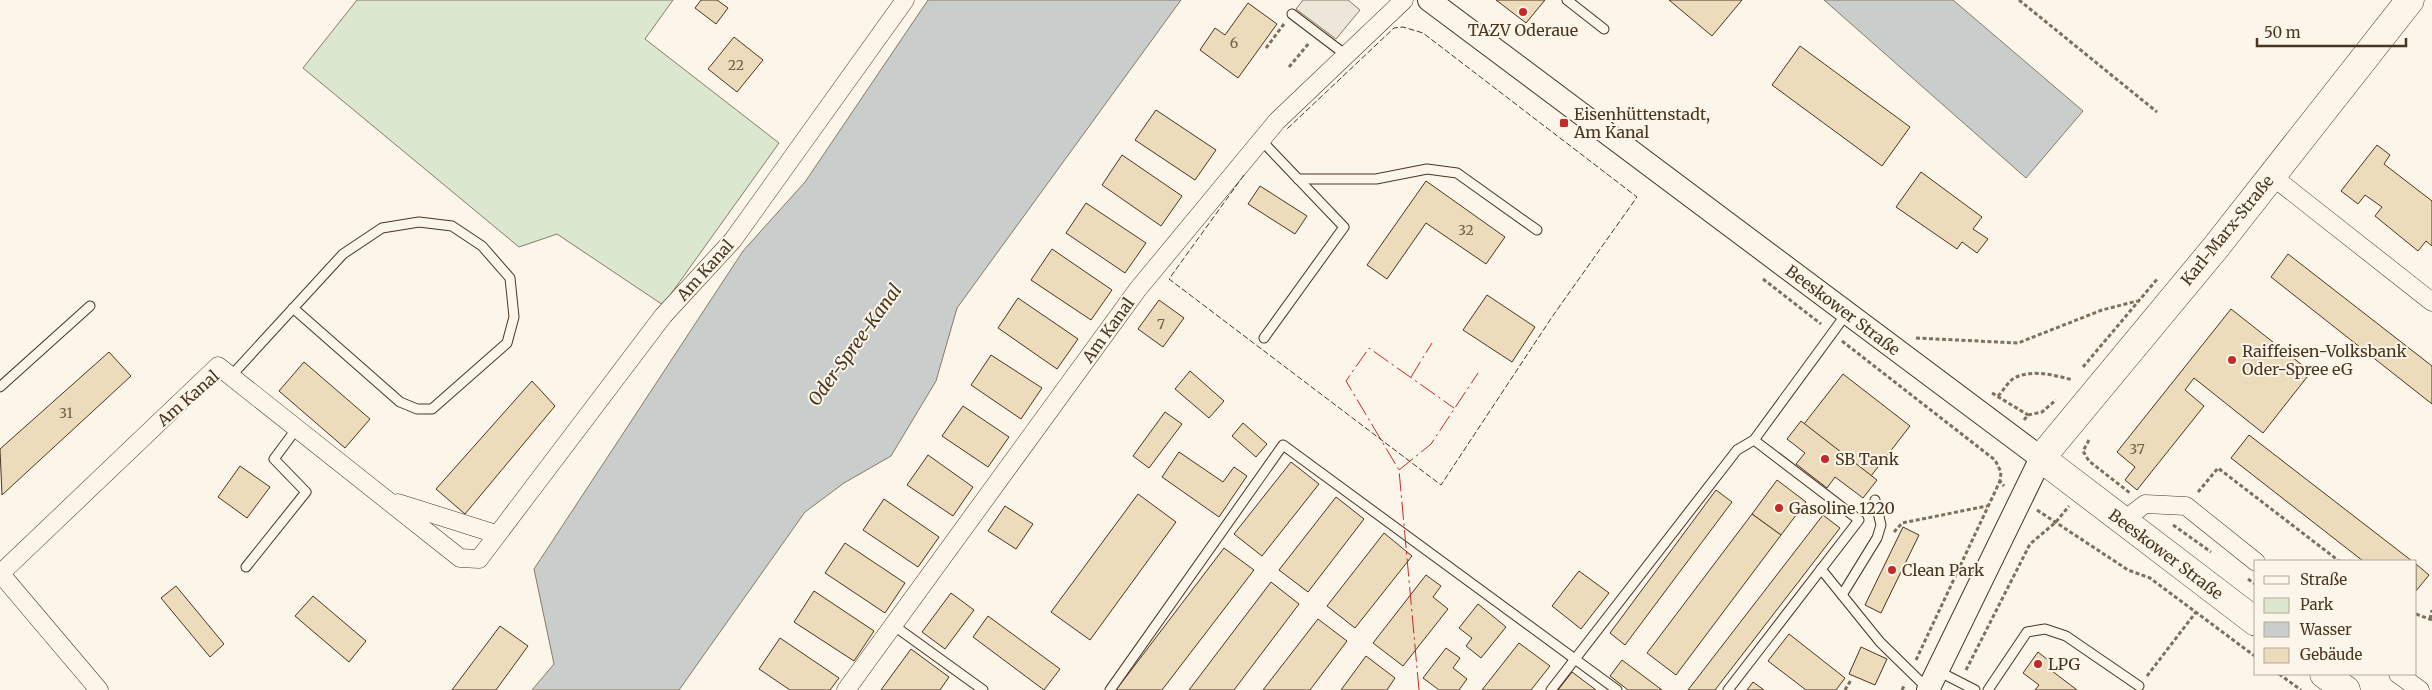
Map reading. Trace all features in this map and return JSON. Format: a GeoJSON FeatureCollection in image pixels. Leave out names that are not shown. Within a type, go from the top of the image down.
{"type":"FeatureCollection","features":[{"type":"Feature","properties":{"kind":"main road","name":"Karl-Marx-Straße"},"geometry":{"type":"LineString","coordinates":[[2041,458],[2272,176],[2410,0]]}},
{"type":"Feature","properties":{"kind":"main road","name":"Beeskower Straße"},"geometry":{"type":"LineString","coordinates":[[2041,458],[2254,620]]}},
{"type":"Feature","properties":{"kind":"main road"},"geometry":{"type":"LineString","coordinates":[[2325,675],[2346,690]]}},
{"type":"Feature","properties":{"kind":"street","name":"Am Kanal"},"geometry":{"type":"LineString","coordinates":[[0,573],[218,366],[460,558],[479,559],[496,534],[663,316],[733,240],[905,0]]}},
{"type":"Feature","properties":{"kind":"street","name":"Am Kanal"},"geometry":{"type":"LineString","coordinates":[[846,690],[1138,289],[1277,121],[1404,0]]}},
{"type":"Feature","properties":{"kind":"street","name":"Beeskower Straße"},"geometry":{"type":"LineString","coordinates":[[1429,0],[2041,458]]}},
{"type":"Feature","properties":{"kind":"street"},"geometry":{"type":"LineString","coordinates":[[2272,176],[2432,302]]}},
{"type":"Feature","properties":{"kind":"street"},"geometry":{"type":"LineString","coordinates":[[1932,684],[2041,458]]}},
{"type":"Feature","properties":{"kind":"street","name":"Am Kanal"},"geometry":{"type":"LineString","coordinates":[[388,500],[496,534]]}},
{"type":"Feature","properties":{"kind":"street"},"geometry":{"type":"LineString","coordinates":[[2123,521],[2145,504],[2186,506],[2254,560]]}},
{"type":"Feature","properties":{"kind":"street"},"geometry":{"type":"LineString","coordinates":[[0,573],[100,690]]}},
{"type":"Feature","properties":{"kind":"street"},"geometry":{"type":"LineString","coordinates":[[2399,675],[2420,690]]}},
{"type":"Feature","properties":{"kind":"lane"},"geometry":{"type":"LineString","coordinates":[[1567,0],[1604,29]]}},
{"type":"Feature","properties":{"kind":"lane"},"geometry":{"type":"LineString","coordinates":[[1292,14],[1346,55]]}},
{"type":"Feature","properties":{"kind":"lane"},"geometry":{"type":"LineString","coordinates":[[1262,140],[1344,227],[1264,338]]}},
{"type":"Feature","properties":{"kind":"lane"},"geometry":{"type":"LineString","coordinates":[[1298,179],[1376,179],[1427,169],[1457,173],[1537,230]]}},
{"type":"Feature","properties":{"kind":"lane"},"geometry":{"type":"LineString","coordinates":[[231,376],[293,308],[343,254],[382,228],[419,222],[452,226],[482,246],[510,278],[514,317],[507,342],[432,409],[417,409],[400,402],[293,308]]}},
{"type":"Feature","properties":{"kind":"lane"},"geometry":{"type":"LineString","coordinates":[[0,386],[90,306]]}},
{"type":"Feature","properties":{"kind":"lane"},"geometry":{"type":"LineString","coordinates":[[1551,690],[1737,450],[1754,440],[1847,313]]}},
{"type":"Feature","properties":{"kind":"lane"},"geometry":{"type":"LineString","coordinates":[[246,567],[306,492],[274,459],[297,428]]}},
{"type":"Feature","properties":{"kind":"lane"},"geometry":{"type":"LineString","coordinates":[[1728,690],[1859,520],[1754,440]]}},
{"type":"Feature","properties":{"kind":"lane"},"geometry":{"type":"LineString","coordinates":[[1110,690],[1283,446],[1617,690]]}},
{"type":"Feature","properties":{"kind":"lane"},"geometry":{"type":"LineString","coordinates":[[1842,594],[1870,550],[1881,525],[1875,500]]}},
{"type":"Feature","properties":{"kind":"lane"},"geometry":{"type":"LineString","coordinates":[[1821,569],[1880,642],[1910,672],[1932,684],[1960,682],[1976,690]]}},
{"type":"Feature","properties":{"kind":"lane"},"geometry":{"type":"LineString","coordinates":[[893,625],[984,690]]}},
{"type":"Feature","properties":{"kind":"lane"},"geometry":{"type":"LineString","coordinates":[[1988,690],[2027,632],[2045,629],[2066,636],[2139,686]]}},
{"type":"Feature","properties":{"kind":"path"},"geometry":{"type":"LineString","coordinates":[[2019,0],[2157,112]]}},
{"type":"Feature","properties":{"kind":"path"},"geometry":{"type":"LineString","coordinates":[[1266,48],[1292,14]]}},
{"type":"Feature","properties":{"kind":"path"},"geometry":{"type":"LineString","coordinates":[[1289,67],[1317,33]]}},
{"type":"Feature","properties":{"kind":"path"},"geometry":{"type":"LineString","coordinates":[[1757,274],[1995,460],[2001,472],[2000,482],[1902,690]]}},
{"type":"Feature","properties":{"kind":"path"},"geometry":{"type":"LineString","coordinates":[[1912,337],[2018,343],[2102,310],[2138,301]]}},
{"type":"Feature","properties":{"kind":"path"},"geometry":{"type":"LineString","coordinates":[[1998,396],[2013,379],[2030,374],[2052,375],[2073,380]]}},
{"type":"Feature","properties":{"kind":"path"},"geometry":{"type":"LineString","coordinates":[[2086,446],[2083,452],[2089,461],[2216,556]]}},
{"type":"Feature","properties":{"kind":"path"},"geometry":{"type":"LineString","coordinates":[[2186,506],[2218,468],[2337,560]]}},
{"type":"Feature","properties":{"kind":"path"},"geometry":{"type":"LineString","coordinates":[[2000,482],[2021,499],[2128,570],[2150,578],[2254,655]]}},
{"type":"Feature","properties":{"kind":"path"},"geometry":{"type":"LineString","coordinates":[[1870,550],[1880,550],[1902,523],[1988,506]]}},
{"type":"Feature","properties":{"kind":"path"},"geometry":{"type":"LineString","coordinates":[[1960,682],[2030,544],[2056,522]]}},
{"type":"Feature","properties":{"kind":"path"},"geometry":{"type":"LineString","coordinates":[[2240,573],[2254,584]]}},
{"type":"Feature","properties":{"kind":"path"},"geometry":{"type":"LineString","coordinates":[[2417,614],[2431,620],[2432,610]]}},
{"type":"Feature","properties":{"kind":"path"},"geometry":{"type":"LineString","coordinates":[[2139,686],[2196,612]]}},
{"type":"Feature","properties":{"kind":"path"},"geometry":{"type":"LineString","coordinates":[[2280,675],[2301,690]]}},
{"type":"Feature","properties":{"kind":"path"},"geometry":{"type":"LineString","coordinates":[[1845,690],[1851,680]]}},
{"type":"Feature","properties":{"kind":"green space"},"geometry":{"type":"Polygon","coordinates":[[[357,0],[673,0],[645,39],[779,143],[663,305],[557,234],[519,247],[303,68],[357,0]]]}},
{"type":"Feature","properties":{"kind":"shaded area"},"geometry":{"type":"Polygon","coordinates":[[[1303,0],[1348,0],[1360,10],[1336,39],[1296,9],[1303,0]]]}},
{"type":"Feature","properties":{"kind":"water","name":"Oder-Spree-Kanal"},"geometry":{"type":"Polygon","coordinates":[[[928,0],[1181,0],[957,308],[936,381],[891,456],[844,483],[805,512],[679,690],[532,690],[554,664],[534,569],[743,251],[805,182],[928,0]]]}},
{"type":"Feature","properties":{"kind":"water"},"geometry":{"type":"Polygon","coordinates":[[[1824,0],[1953,0],[2083,111],[2026,178],[1824,0]]]}},
{"type":"Feature","properties":{"kind":"building"},"geometry":{"type":"Polygon","coordinates":[[[701,0],[717,0],[728,8],[716,24],[695,8],[701,0]]]}},
{"type":"Feature","properties":{"kind":"building","name":"TAZV Oderaue"},"geometry":{"type":"Polygon","coordinates":[[[1496,0],[1545,0],[1526,23],[1496,0]]]}},
{"type":"Feature","properties":{"kind":"building"},"geometry":{"type":"Polygon","coordinates":[[[1669,0],[1742,0],[1712,36],[1669,0]]]}},
{"type":"Feature","properties":{"kind":"building"},"geometry":{"type":"Polygon","coordinates":[[[1248,3],[1277,24],[1238,78],[1200,50],[1215,28],[1225,35],[1248,3]]]}},
{"type":"Feature","properties":{"kind":"building"},"geometry":{"type":"Polygon","coordinates":[[[734,37],[763,60],[737,92],[708,69],[734,37]]]}},
{"type":"Feature","properties":{"kind":"building"},"geometry":{"type":"Polygon","coordinates":[[[1800,46],[1910,127],[1882,166],[1772,85],[1800,46]]]}},
{"type":"Feature","properties":{"kind":"building"},"geometry":{"type":"Polygon","coordinates":[[[1156,110],[1216,150],[1195,180],[1135,140],[1156,110]]]}},
{"type":"Feature","properties":{"kind":"building"},"geometry":{"type":"Polygon","coordinates":[[[2377,145],[2390,155],[2384,164],[2432,201],[2432,246],[2426,241],[2418,251],[2375,216],[2382,207],[2365,195],[2358,204],[2341,191],[2377,145]]]}},
{"type":"Feature","properties":{"kind":"building"},"geometry":{"type":"Polygon","coordinates":[[[1122,155],[1182,196],[1161,226],[1102,185],[1122,155]]]}},
{"type":"Feature","properties":{"kind":"building"},"geometry":{"type":"Polygon","coordinates":[[[1921,172],[1982,217],[1973,229],[1988,239],[1977,253],[1962,242],[1957,249],[1896,207],[1921,172]]]}},
{"type":"Feature","properties":{"kind":"building"},"geometry":{"type":"Polygon","coordinates":[[[1426,181],[1505,237],[1486,264],[1426,223],[1387,279],[1367,265],[1426,181]]]}},
{"type":"Feature","properties":{"kind":"building"},"geometry":{"type":"Polygon","coordinates":[[[1260,186],[1307,216],[1295,234],[1248,204],[1260,186]]]}},
{"type":"Feature","properties":{"kind":"building"},"geometry":{"type":"Polygon","coordinates":[[[1086,203],[1146,243],[1125,273],[1066,233],[1086,203]]]}},
{"type":"Feature","properties":{"kind":"building"},"geometry":{"type":"Polygon","coordinates":[[[1052,249],[1112,290],[1091,320],[1031,280],[1052,249]]]}},
{"type":"Feature","properties":{"kind":"building"},"geometry":{"type":"Polygon","coordinates":[[[2288,254],[2432,366],[2432,404],[2271,277],[2288,254]]]}},
{"type":"Feature","properties":{"kind":"building"},"geometry":{"type":"Polygon","coordinates":[[[1487,295],[1535,327],[1512,362],[1463,330],[1487,295]]]}},
{"type":"Feature","properties":{"kind":"building"},"geometry":{"type":"Polygon","coordinates":[[[1018,298],[1078,339],[1057,369],[998,328],[1018,298]]]}},
{"type":"Feature","properties":{"kind":"building"},"geometry":{"type":"Polygon","coordinates":[[[1159,300],[1184,318],[1163,347],[1138,329],[1159,300]]]}},
{"type":"Feature","properties":{"kind":"building"},"geometry":{"type":"Polygon","coordinates":[[[2231,309],[2311,372],[2263,433],[2194,378],[2185,390],[2204,406],[2137,490],[2125,480],[2135,467],[2117,452],[2231,309]]]}},
{"type":"Feature","properties":{"kind":"building"},"geometry":{"type":"Polygon","coordinates":[[[109,352],[131,376],[2,495],[0,449],[109,352]]]}},
{"type":"Feature","properties":{"kind":"building"},"geometry":{"type":"Polygon","coordinates":[[[991,355],[1042,388],[1021,419],[971,385],[991,355]]]}},
{"type":"Feature","properties":{"kind":"building"},"geometry":{"type":"Polygon","coordinates":[[[304,362],[370,419],[345,448],[279,391],[304,362]]]}},
{"type":"Feature","properties":{"kind":"building"},"geometry":{"type":"Polygon","coordinates":[[[1190,371],[1224,401],[1209,418],[1175,389],[1190,371]]]}},
{"type":"Feature","properties":{"kind":"building"},"geometry":{"type":"Polygon","coordinates":[[[1843,374],[1910,426],[1871,476],[1804,424],[1843,374]]]}},
{"type":"Feature","properties":{"kind":"building"},"geometry":{"type":"Polygon","coordinates":[[[532,381],[555,406],[465,514],[436,489],[532,381]]]}},
{"type":"Feature","properties":{"kind":"building"},"geometry":{"type":"Polygon","coordinates":[[[963,406],[1009,437],[988,467],[942,436],[963,406]]]}},
{"type":"Feature","properties":{"kind":"building"},"geometry":{"type":"Polygon","coordinates":[[[1165,412],[1182,424],[1149,468],[1133,456],[1165,412]]]}},
{"type":"Feature","properties":{"kind":"building","name":"SB Tank"},"geometry":{"type":"Polygon","coordinates":[[[1801,421],[1877,480],[1863,498],[1835,477],[1827,488],[1796,464],[1805,453],[1787,439],[1801,421]]]}},
{"type":"Feature","properties":{"kind":"building"},"geometry":{"type":"Polygon","coordinates":[[[1243,423],[1267,444],[1256,457],[1232,436],[1243,423]]]}},
{"type":"Feature","properties":{"kind":"building"},"geometry":{"type":"Polygon","coordinates":[[[2249,435],[2411,560],[2362,560],[2231,458],[2249,435]]]}},
{"type":"Feature","properties":{"kind":"building"},"geometry":{"type":"Polygon","coordinates":[[[1179,452],[1223,482],[1234,467],[1247,476],[1219,517],[1162,477],[1179,452]]]}},
{"type":"Feature","properties":{"kind":"building"},"geometry":{"type":"Polygon","coordinates":[[[928,455],[973,487],[953,516],[907,485],[928,455]]]}},
{"type":"Feature","properties":{"kind":"building"},"geometry":{"type":"Polygon","coordinates":[[[1291,462],[1319,484],[1262,556],[1234,534],[1291,462]]]}},
{"type":"Feature","properties":{"kind":"building"},"geometry":{"type":"Polygon","coordinates":[[[240,466],[270,487],[247,518],[218,497],[240,466]]]}},
{"type":"Feature","properties":{"kind":"building","name":"Gasoline 1220"},"geometry":{"type":"Polygon","coordinates":[[[1777,480],[1806,502],[1781,535],[1752,514],[1777,480]]]}},
{"type":"Feature","properties":{"kind":"building"},"geometry":{"type":"Polygon","coordinates":[[[1716,490],[1732,502],[1625,645],[1610,633],[1716,490]]]}},
{"type":"Feature","properties":{"kind":"building"},"geometry":{"type":"Polygon","coordinates":[[[1138,494],[1176,522],[1090,640],[1051,612],[1138,494]]]}},
{"type":"Feature","properties":{"kind":"building"},"geometry":{"type":"Polygon","coordinates":[[[1336,497],[1364,519],[1308,592],[1279,570],[1336,497]]]}},
{"type":"Feature","properties":{"kind":"building"},"geometry":{"type":"Polygon","coordinates":[[[884,499],[939,537],[918,567],[863,530],[884,499]]]}},
{"type":"Feature","properties":{"kind":"building"},"geometry":{"type":"Polygon","coordinates":[[[1005,506],[1033,524],[1016,549],[988,531],[1005,506]]]}},
{"type":"Feature","properties":{"kind":"building"},"geometry":{"type":"Polygon","coordinates":[[[1752,514],[1781,535],[1676,675],[1647,653],[1752,514]]]}},
{"type":"Feature","properties":{"kind":"building"},"geometry":{"type":"Polygon","coordinates":[[[1823,515],[1840,528],[1715,690],[1688,690],[1823,515]]]}},
{"type":"Feature","properties":{"kind":"building","name":"Clean Park"},"geometry":{"type":"Polygon","coordinates":[[[1903,527],[1919,535],[1881,613],[1865,605],[1903,527]]]}},
{"type":"Feature","properties":{"kind":"building"},"geometry":{"type":"Polygon","coordinates":[[[1384,533],[1412,556],[1355,628],[1327,606],[1384,533]]]}},
{"type":"Feature","properties":{"kind":"building"},"geometry":{"type":"Polygon","coordinates":[[[845,543],[905,583],[885,613],[825,573],[845,543]]]}},
{"type":"Feature","properties":{"kind":"building"},"geometry":{"type":"Polygon","coordinates":[[[1224,548],[1254,570],[1162,690],[1116,690],[1224,548]]]}},
{"type":"Feature","properties":{"kind":"building"},"geometry":{"type":"Polygon","coordinates":[[[2417,565],[2429,575],[2417,590],[2417,565]]]}},
{"type":"Feature","properties":{"kind":"building"},"geometry":{"type":"Polygon","coordinates":[[[1579,571],[1609,593],[1581,629],[1552,606],[1579,571]]]}},
{"type":"Feature","properties":{"kind":"building"},"geometry":{"type":"Polygon","coordinates":[[[1426,575],[1441,586],[1433,597],[1448,609],[1403,666],[1373,643],[1426,575]]]}},
{"type":"Feature","properties":{"kind":"building"},"geometry":{"type":"Polygon","coordinates":[[[1271,582],[1299,604],[1234,690],[1189,690],[1271,582]]]}},
{"type":"Feature","properties":{"kind":"building"},"geometry":{"type":"Polygon","coordinates":[[[176,586],[224,644],[210,657],[161,598],[176,586]]]}},
{"type":"Feature","properties":{"kind":"building"},"geometry":{"type":"Polygon","coordinates":[[[814,591],[874,631],[854,661],[794,622],[814,591]]]}},
{"type":"Feature","properties":{"kind":"building"},"geometry":{"type":"Polygon","coordinates":[[[951,593],[974,610],[945,649],[922,632],[951,593]]]}},
{"type":"Feature","properties":{"kind":"building"},"geometry":{"type":"Polygon","coordinates":[[[313,596],[366,641],[349,662],[295,616],[313,596]]]}},
{"type":"Feature","properties":{"kind":"building"},"geometry":{"type":"Polygon","coordinates":[[[1478,604],[1506,627],[1481,658],[1466,646],[1472,638],[1459,628],[1478,604]]]}},
{"type":"Feature","properties":{"kind":"building"},"geometry":{"type":"Polygon","coordinates":[[[988,616],[1060,669],[1044,690],[973,637],[988,616]]]}},
{"type":"Feature","properties":{"kind":"building"},"geometry":{"type":"Polygon","coordinates":[[[1318,619],[1347,641],[1310,690],[1263,690],[1318,619]]]}},
{"type":"Feature","properties":{"kind":"building"},"geometry":{"type":"Polygon","coordinates":[[[500,626],[528,646],[496,690],[452,690],[500,626]]]}},
{"type":"Feature","properties":{"kind":"building"},"geometry":{"type":"Polygon","coordinates":[[[1789,634],[1845,678],[1836,690],[1806,690],[1768,661],[1789,634]]]}},
{"type":"Feature","properties":{"kind":"building"},"geometry":{"type":"Polygon","coordinates":[[[780,638],[839,678],[830,690],[790,690],[759,669],[780,638]]]}},
{"type":"Feature","properties":{"kind":"building"},"geometry":{"type":"Polygon","coordinates":[[[1519,643],[1550,666],[1531,690],[1482,690],[1519,643]]]}},
{"type":"Feature","properties":{"kind":"building"},"geometry":{"type":"Polygon","coordinates":[[[1861,647],[1887,659],[1875,685],[1849,674],[1861,647]]]}},
{"type":"Feature","properties":{"kind":"building"},"geometry":{"type":"Polygon","coordinates":[[[1446,648],[1460,658],[1453,668],[1467,679],[1459,690],[1439,690],[1423,678],[1446,648]]]}},
{"type":"Feature","properties":{"kind":"building"},"geometry":{"type":"Polygon","coordinates":[[[911,649],[949,677],[940,690],[881,690],[911,649]]]}},
{"type":"Feature","properties":{"kind":"building"},"geometry":{"type":"Polygon","coordinates":[[[2038,652],[2053,664],[2052,671],[2077,690],[2035,690],[2039,685],[2023,673],[2038,652]]]}},
{"type":"Feature","properties":{"kind":"building"},"geometry":{"type":"Polygon","coordinates":[[[1366,656],[1395,678],[1387,690],[1341,690],[1366,656]]]}},
{"type":"Feature","properties":{"kind":"building"},"geometry":{"type":"Polygon","coordinates":[[[1622,660],[1662,690],[1628,690],[1610,676],[1622,660]]]}},
{"type":"Feature","properties":{"kind":"building"},"geometry":{"type":"Polygon","coordinates":[[[1572,672],[1596,690],[1558,690],[1572,672]]]}},
{"type":"Feature","properties":{"kind":"building"},"geometry":{"type":"Polygon","coordinates":[[[1753,682],[1764,690],[1747,690],[1753,682]]]}},
{"type":"Feature","properties":{"kind":"fence"},"geometry":{"type":"LineString","coordinates":[[1244,175],[1169,279],[1441,485],[1552,317],[1637,197],[1423,33],[1403,27],[1394,28],[1287,129]]}},
{"type":"Feature","properties":{"kind":"power"},"geometry":{"type":"LineString","coordinates":[[1411,377],[1432,343]]}},
{"type":"Feature","properties":{"kind":"power"},"geometry":{"type":"LineString","coordinates":[[1419,690],[1399,470],[1346,381],[1369,348],[1454,408]]}},
{"type":"Feature","properties":{"kind":"power"},"geometry":{"type":"LineString","coordinates":[[1399,470],[1431,444],[1478,373]]}},
{"type":"Feature","properties":{"kind":"place","name":"TAZV Oderaue"},"geometry":{"type":"Point","coordinates":[1523,12]}},
{"type":"Feature","properties":{"kind":"place","name":"Eisenhüttenstadt, Am Kanal"},"geometry":{"type":"Point","coordinates":[1564,123]}},
{"type":"Feature","properties":{"kind":"place","name":"Raiffeisen-Volksbank Oder-Spree eG"},"geometry":{"type":"Point","coordinates":[2232,360]}},
{"type":"Feature","properties":{"kind":"place","name":"SB Tank"},"geometry":{"type":"Point","coordinates":[1825,459]}},
{"type":"Feature","properties":{"kind":"place","name":"Gasoline 1220"},"geometry":{"type":"Point","coordinates":[1779,508]}},
{"type":"Feature","properties":{"kind":"place","name":"Clean Park"},"geometry":{"type":"Point","coordinates":[1892,570]}},
{"type":"Feature","properties":{"kind":"place","name":"LPG"},"geometry":{"type":"Point","coordinates":[2038,664]}}]}
